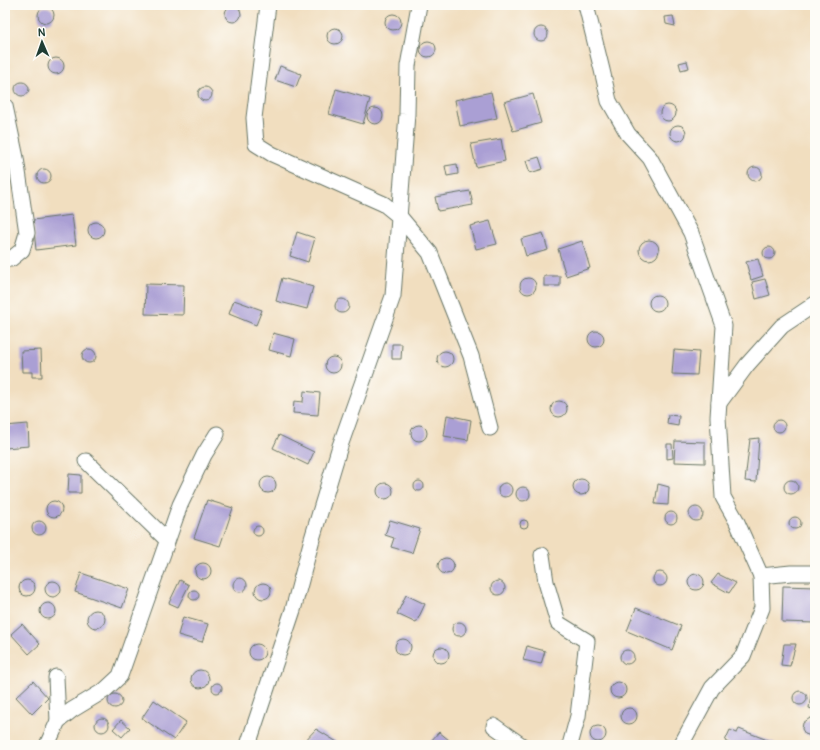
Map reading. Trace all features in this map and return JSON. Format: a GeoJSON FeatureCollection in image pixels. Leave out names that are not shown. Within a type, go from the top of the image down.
{"type":"FeatureCollection","features":[{"type":"Feature","properties":{"kind":"street"},"geometry":{"type":"LineString","coordinates":[[268,5],[254,118],[256,144],[272,154],[384,204],[400,217],[430,253],[470,356],[490,428]]}},
{"type":"Feature","properties":{"kind":"street"},"geometry":{"type":"LineString","coordinates":[[248,745],[293,610],[312,539],[340,446],[394,296],[408,66],[419,5]]}},
{"type":"Feature","properties":{"kind":"street"},"geometry":{"type":"LineString","coordinates":[[586,5],[609,101],[628,134],[650,158],[691,233],[724,326],[719,403],[723,497],[736,520],[761,576],[762,608],[743,656],[712,688],[681,745]]}},
{"type":"Feature","properties":{"kind":"street"},"geometry":{"type":"LineString","coordinates":[[5,106],[16,158],[27,233],[22,250],[11,259],[5,259]]}},
{"type":"Feature","properties":{"kind":"street"},"geometry":{"type":"LineString","coordinates":[[719,403],[747,365],[782,326],[815,304]]}},
{"type":"Feature","properties":{"kind":"street"},"geometry":{"type":"LineString","coordinates":[[46,745],[58,721],[72,710],[105,690],[120,676],[180,505],[204,455],[217,434]]}},
{"type":"Feature","properties":{"kind":"street"},"geometry":{"type":"LineString","coordinates":[[86,462],[168,540]]}},
{"type":"Feature","properties":{"kind":"street"},"geometry":{"type":"LineString","coordinates":[[542,555],[546,582],[558,623],[587,641],[578,716],[570,745]]}},
{"type":"Feature","properties":{"kind":"street"},"geometry":{"type":"LineString","coordinates":[[761,576],[792,573],[815,573]]}},
{"type":"Feature","properties":{"kind":"street"},"geometry":{"type":"LineString","coordinates":[[56,677],[58,721]]}},
{"type":"Feature","properties":{"kind":"street"},"geometry":{"type":"LineString","coordinates":[[494,726],[521,745]]}},
{"type":"Feature","properties":{"kind":"building"},"geometry":{"type":"Polygon","coordinates":[[[233,6],[240,11],[241,14],[236,21],[233,22],[226,17],[225,14],[230,7],[233,6]]]}},
{"type":"Feature","properties":{"kind":"building"},"geometry":{"type":"Polygon","coordinates":[[[46,7],[53,12],[54,15],[49,22],[46,23],[39,18],[38,15],[43,8],[46,7]]]}},
{"type":"Feature","properties":{"kind":"building"},"geometry":{"type":"Polygon","coordinates":[[[393,14],[400,19],[401,22],[396,29],[393,30],[386,25],[385,22],[390,15],[393,14]]]}},
{"type":"Feature","properties":{"kind":"building"},"geometry":{"type":"Polygon","coordinates":[[[673,16],[675,26],[666,24],[665,17],[673,16]]]}},
{"type":"Feature","properties":{"kind":"building"},"geometry":{"type":"Polygon","coordinates":[[[538,27],[544,27],[548,31],[548,37],[544,41],[538,41],[534,37],[534,31],[538,27]]]}},
{"type":"Feature","properties":{"kind":"building"},"geometry":{"type":"Polygon","coordinates":[[[335,28],[342,33],[343,36],[338,43],[335,44],[328,39],[327,36],[332,29],[335,28]]]}},
{"type":"Feature","properties":{"kind":"building"},"geometry":{"type":"Polygon","coordinates":[[[425,41],[431,41],[436,46],[434,55],[431,57],[425,57],[420,52],[420,46],[425,41]]]}},
{"type":"Feature","properties":{"kind":"building"},"geometry":{"type":"Polygon","coordinates":[[[56,58],[63,63],[64,66],[59,73],[56,74],[49,69],[48,66],[53,59],[56,58]]]}},
{"type":"Feature","properties":{"kind":"building"},"geometry":{"type":"Polygon","coordinates":[[[687,61],[689,68],[681,70],[679,63],[687,61]]]}},
{"type":"Feature","properties":{"kind":"building"},"geometry":{"type":"Polygon","coordinates":[[[280,66],[301,74],[296,87],[275,80],[280,66]]]}},
{"type":"Feature","properties":{"kind":"building"},"geometry":{"type":"Polygon","coordinates":[[[19,82],[25,82],[29,86],[29,92],[25,96],[19,96],[15,92],[15,86],[19,82]]]}},
{"type":"Feature","properties":{"kind":"building"},"geometry":{"type":"Polygon","coordinates":[[[202,87],[208,87],[212,91],[212,97],[208,101],[202,101],[198,97],[198,91],[202,87]]]}},
{"type":"Feature","properties":{"kind":"building"},"geometry":{"type":"Polygon","coordinates":[[[336,89],[370,99],[363,124],[329,114],[336,89]]]}},
{"type":"Feature","properties":{"kind":"building"},"geometry":{"type":"Polygon","coordinates":[[[491,92],[497,118],[460,126],[455,100],[491,92]]]}},
{"type":"Feature","properties":{"kind":"building"},"geometry":{"type":"Polygon","coordinates":[[[533,94],[541,123],[513,131],[504,102],[533,94]]]}},
{"type":"Feature","properties":{"kind":"building"},"geometry":{"type":"Polygon","coordinates":[[[668,105],[674,107],[676,113],[674,119],[668,121],[662,119],[660,113],[662,107],[668,105]]]}},
{"type":"Feature","properties":{"kind":"building"},"geometry":{"type":"Polygon","coordinates":[[[375,108],[382,113],[383,116],[378,123],[375,124],[368,119],[367,116],[372,109],[375,108]]]}},
{"type":"Feature","properties":{"kind":"building"},"geometry":{"type":"Polygon","coordinates":[[[678,125],[684,127],[686,133],[684,139],[678,141],[672,139],[670,133],[672,127],[678,125]]]}},
{"type":"Feature","properties":{"kind":"building"},"geometry":{"type":"Polygon","coordinates":[[[501,139],[505,161],[476,167],[471,144],[501,139]]]}},
{"type":"Feature","properties":{"kind":"building"},"geometry":{"type":"Polygon","coordinates":[[[539,157],[543,169],[530,173],[526,161],[539,157]]]}},
{"type":"Feature","properties":{"kind":"building"},"geometry":{"type":"Polygon","coordinates":[[[457,164],[458,174],[447,176],[445,166],[457,164]]]}},
{"type":"Feature","properties":{"kind":"building"},"geometry":{"type":"Polygon","coordinates":[[[752,167],[758,167],[762,171],[762,177],[758,181],[752,181],[748,177],[748,171],[752,167]]]}},
{"type":"Feature","properties":{"kind":"building"},"geometry":{"type":"Polygon","coordinates":[[[41,169],[47,169],[51,173],[51,179],[47,183],[41,183],[37,179],[37,173],[41,169]]]}},
{"type":"Feature","properties":{"kind":"building"},"geometry":{"type":"Polygon","coordinates":[[[470,191],[473,205],[438,211],[435,197],[470,191]]]}},
{"type":"Feature","properties":{"kind":"building"},"geometry":{"type":"Polygon","coordinates":[[[72,215],[76,245],[36,250],[33,220],[72,215]]]}},
{"type":"Feature","properties":{"kind":"building"},"geometry":{"type":"Polygon","coordinates":[[[490,221],[497,244],[476,249],[470,226],[490,221]]]}},
{"type":"Feature","properties":{"kind":"building"},"geometry":{"type":"Polygon","coordinates":[[[96,222],[103,227],[104,230],[99,237],[96,238],[89,233],[88,230],[93,223],[96,222]]]}},
{"type":"Feature","properties":{"kind":"building"},"geometry":{"type":"Polygon","coordinates":[[[297,232],[315,238],[308,262],[290,256],[297,232]]]}},
{"type":"Feature","properties":{"kind":"building"},"geometry":{"type":"Polygon","coordinates":[[[543,233],[548,250],[526,256],[521,239],[543,233]]]}},
{"type":"Feature","properties":{"kind":"building"},"geometry":{"type":"Polygon","coordinates":[[[649,240],[656,243],[659,250],[656,257],[649,260],[642,257],[639,250],[642,243],[649,240]]]}},
{"type":"Feature","properties":{"kind":"building"},"geometry":{"type":"Polygon","coordinates":[[[582,241],[590,268],[566,276],[558,249],[582,241]]]}},
{"type":"Feature","properties":{"kind":"building"},"geometry":{"type":"Polygon","coordinates":[[[771,247],[774,248],[774,258],[767,259],[764,258],[763,251],[764,248],[771,247]]]}},
{"type":"Feature","properties":{"kind":"building"},"geometry":{"type":"Polygon","coordinates":[[[758,259],[763,276],[751,280],[746,262],[758,259]]]}},
{"type":"Feature","properties":{"kind":"building"},"geometry":{"type":"Polygon","coordinates":[[[544,276],[560,276],[560,286],[544,286],[544,276]]]}},
{"type":"Feature","properties":{"kind":"building"},"geometry":{"type":"Polygon","coordinates":[[[282,278],[313,287],[307,309],[276,301],[282,278]]]}},
{"type":"Feature","properties":{"kind":"building"},"geometry":{"type":"Polygon","coordinates":[[[528,278],[535,283],[536,286],[531,293],[528,294],[521,289],[520,286],[525,279],[528,278]]]}},
{"type":"Feature","properties":{"kind":"building"},"geometry":{"type":"Polygon","coordinates":[[[765,279],[770,295],[756,299],[752,282],[765,279]]]}},
{"type":"Feature","properties":{"kind":"building"},"geometry":{"type":"Polygon","coordinates":[[[146,284],[184,285],[183,315],[145,314],[146,284]]]}},
{"type":"Feature","properties":{"kind":"building"},"geometry":{"type":"Polygon","coordinates":[[[657,295],[664,300],[665,303],[660,310],[657,311],[650,306],[649,303],[654,296],[657,295]]]}},
{"type":"Feature","properties":{"kind":"building"},"geometry":{"type":"Polygon","coordinates":[[[339,299],[345,299],[349,303],[349,309],[345,313],[339,313],[335,309],[335,303],[339,299]]]}},
{"type":"Feature","properties":{"kind":"building"},"geometry":{"type":"Polygon","coordinates":[[[234,300],[262,310],[256,325],[229,314],[234,300]]]}},
{"type":"Feature","properties":{"kind":"building"},"geometry":{"type":"Polygon","coordinates":[[[596,331],[603,336],[604,339],[599,346],[596,347],[589,342],[588,339],[593,332],[596,331]]]}},
{"type":"Feature","properties":{"kind":"building"},"geometry":{"type":"Polygon","coordinates":[[[273,333],[295,339],[291,356],[269,350],[273,333]]]}},
{"type":"Feature","properties":{"kind":"building"},"geometry":{"type":"Polygon","coordinates":[[[392,344],[402,344],[401,359],[392,359],[392,344]]]}},
{"type":"Feature","properties":{"kind":"building"},"geometry":{"type":"Polygon","coordinates":[[[86,349],[92,349],[96,353],[96,359],[92,363],[86,363],[82,359],[82,353],[86,349]]]}},
{"type":"Feature","properties":{"kind":"building"},"geometry":{"type":"Polygon","coordinates":[[[41,350],[42,377],[32,377],[32,372],[22,372],[21,351],[41,350]]]}},
{"type":"Feature","properties":{"kind":"building"},"geometry":{"type":"Polygon","coordinates":[[[674,350],[699,352],[697,375],[672,374],[674,350]]]}},
{"type":"Feature","properties":{"kind":"building"},"geometry":{"type":"Polygon","coordinates":[[[445,351],[452,356],[453,359],[448,366],[445,367],[438,362],[437,359],[442,352],[445,351]]]}},
{"type":"Feature","properties":{"kind":"building"},"geometry":{"type":"Polygon","coordinates":[[[333,357],[340,362],[341,365],[336,372],[333,373],[326,368],[325,365],[330,358],[333,357]]]}},
{"type":"Feature","properties":{"kind":"building"},"geometry":{"type":"Polygon","coordinates":[[[304,391],[320,393],[318,415],[293,413],[294,401],[303,402],[304,391]]]}},
{"type":"Feature","properties":{"kind":"building"},"geometry":{"type":"Polygon","coordinates":[[[559,401],[566,406],[567,409],[562,416],[559,417],[552,412],[551,409],[556,402],[559,401]]]}},
{"type":"Feature","properties":{"kind":"building"},"geometry":{"type":"Polygon","coordinates":[[[447,415],[471,420],[468,440],[444,436],[447,415]]]}},
{"type":"Feature","properties":{"kind":"building"},"geometry":{"type":"Polygon","coordinates":[[[668,415],[679,416],[678,426],[667,424],[668,415]]]}},
{"type":"Feature","properties":{"kind":"building"},"geometry":{"type":"Polygon","coordinates":[[[781,420],[784,421],[784,431],[777,432],[774,431],[773,424],[774,421],[781,420]]]}},
{"type":"Feature","properties":{"kind":"building"},"geometry":{"type":"Polygon","coordinates":[[[28,424],[29,446],[5,448],[5,426],[28,424]]]}},
{"type":"Feature","properties":{"kind":"building"},"geometry":{"type":"Polygon","coordinates":[[[419,425],[426,430],[427,433],[422,440],[419,441],[412,436],[411,433],[416,426],[419,425]]]}},
{"type":"Feature","properties":{"kind":"building"},"geometry":{"type":"Polygon","coordinates":[[[279,435],[314,452],[308,465],[273,448],[279,435]]]}},
{"type":"Feature","properties":{"kind":"building"},"geometry":{"type":"Polygon","coordinates":[[[759,438],[756,482],[745,481],[750,439],[759,438]]]}},
{"type":"Feature","properties":{"kind":"building"},"geometry":{"type":"Polygon","coordinates":[[[675,441],[705,442],[705,463],[674,462],[675,441]]]}},
{"type":"Feature","properties":{"kind":"building"},"geometry":{"type":"Polygon","coordinates":[[[667,444],[672,444],[673,458],[667,459],[667,444]]]}},
{"type":"Feature","properties":{"kind":"building"},"geometry":{"type":"Polygon","coordinates":[[[69,474],[81,475],[81,493],[68,493],[69,474]]]}},
{"type":"Feature","properties":{"kind":"building"},"geometry":{"type":"Polygon","coordinates":[[[268,477],[275,482],[276,485],[271,492],[268,493],[261,488],[260,485],[265,478],[268,477]]]}},
{"type":"Feature","properties":{"kind":"building"},"geometry":{"type":"Polygon","coordinates":[[[581,479],[588,484],[589,487],[584,494],[581,495],[574,490],[573,487],[578,480],[581,479]]]}},
{"type":"Feature","properties":{"kind":"building"},"geometry":{"type":"Polygon","coordinates":[[[788,480],[794,480],[798,484],[798,490],[794,494],[788,494],[784,490],[784,484],[788,480]]]}},
{"type":"Feature","properties":{"kind":"building"},"geometry":{"type":"Polygon","coordinates":[[[417,481],[421,481],[423,482],[423,490],[417,491],[414,488],[414,484],[417,481]]]}},
{"type":"Feature","properties":{"kind":"building"},"geometry":{"type":"Polygon","coordinates":[[[382,483],[388,483],[393,488],[391,497],[388,499],[382,499],[377,494],[377,488],[382,483]]]}},
{"type":"Feature","properties":{"kind":"building"},"geometry":{"type":"Polygon","coordinates":[[[505,483],[510,485],[512,490],[510,495],[505,497],[500,495],[498,490],[500,485],[505,483]]]}},
{"type":"Feature","properties":{"kind":"building"},"geometry":{"type":"Polygon","coordinates":[[[658,484],[669,487],[668,505],[655,504],[658,484]]]}},
{"type":"Feature","properties":{"kind":"building"},"geometry":{"type":"Polygon","coordinates":[[[520,487],[526,487],[530,491],[530,497],[526,501],[520,501],[516,497],[516,491],[520,487]]]}},
{"type":"Feature","properties":{"kind":"building"},"geometry":{"type":"Polygon","coordinates":[[[207,500],[233,508],[220,546],[194,538],[207,500]]]}},
{"type":"Feature","properties":{"kind":"building"},"geometry":{"type":"Polygon","coordinates":[[[54,501],[61,506],[62,509],[57,516],[54,517],[47,512],[46,509],[51,502],[54,501]]]}},
{"type":"Feature","properties":{"kind":"building"},"geometry":{"type":"Polygon","coordinates":[[[693,507],[699,507],[703,511],[703,517],[699,521],[693,521],[689,517],[689,511],[693,507]]]}},
{"type":"Feature","properties":{"kind":"building"},"geometry":{"type":"Polygon","coordinates":[[[673,512],[676,513],[676,523],[669,524],[666,523],[665,516],[666,513],[673,512]]]}},
{"type":"Feature","properties":{"kind":"building"},"geometry":{"type":"Polygon","coordinates":[[[797,517],[800,518],[800,528],[793,529],[790,528],[789,521],[790,518],[797,517]]]}},
{"type":"Feature","properties":{"kind":"building"},"geometry":{"type":"Polygon","coordinates":[[[390,520],[420,529],[412,553],[391,547],[394,538],[385,535],[390,520]]]}},
{"type":"Feature","properties":{"kind":"building"},"geometry":{"type":"Polygon","coordinates":[[[522,520],[526,520],[528,524],[526,528],[522,528],[520,526],[520,522],[522,520]]]}},
{"type":"Feature","properties":{"kind":"building"},"geometry":{"type":"Polygon","coordinates":[[[36,521],[42,521],[46,525],[46,531],[42,535],[36,535],[32,531],[32,525],[36,521]]]}},
{"type":"Feature","properties":{"kind":"building"},"geometry":{"type":"Polygon","coordinates":[[[256,526],[260,526],[262,527],[262,535],[256,536],[253,533],[253,529],[256,526]]]}},
{"type":"Feature","properties":{"kind":"building"},"geometry":{"type":"Polygon","coordinates":[[[443,558],[449,558],[454,563],[452,572],[449,574],[443,574],[438,569],[438,563],[443,558]]]}},
{"type":"Feature","properties":{"kind":"building"},"geometry":{"type":"Polygon","coordinates":[[[203,563],[210,568],[211,571],[206,578],[203,579],[196,574],[195,571],[200,564],[203,563]]]}},
{"type":"Feature","properties":{"kind":"building"},"geometry":{"type":"Polygon","coordinates":[[[660,572],[665,574],[667,579],[665,584],[660,586],[655,584],[653,579],[655,574],[660,572]]]}},
{"type":"Feature","properties":{"kind":"building"},"geometry":{"type":"Polygon","coordinates":[[[81,573],[129,589],[122,608],[75,592],[81,573]]]}},
{"type":"Feature","properties":{"kind":"building"},"geometry":{"type":"Polygon","coordinates":[[[696,574],[703,579],[704,582],[699,589],[696,590],[689,585],[688,582],[693,575],[696,574]]]}},
{"type":"Feature","properties":{"kind":"building"},"geometry":{"type":"Polygon","coordinates":[[[718,574],[736,583],[729,593],[711,583],[718,574]]]}},
{"type":"Feature","properties":{"kind":"building"},"geometry":{"type":"Polygon","coordinates":[[[237,578],[243,578],[247,582],[247,588],[243,592],[237,592],[233,588],[233,582],[237,578]]]}},
{"type":"Feature","properties":{"kind":"building"},"geometry":{"type":"Polygon","coordinates":[[[27,580],[34,585],[35,588],[30,595],[27,596],[20,591],[19,588],[24,581],[27,580]]]}},
{"type":"Feature","properties":{"kind":"building"},"geometry":{"type":"Polygon","coordinates":[[[180,580],[189,585],[178,607],[169,603],[180,580]]]}},
{"type":"Feature","properties":{"kind":"building"},"geometry":{"type":"Polygon","coordinates":[[[53,581],[60,586],[61,589],[56,596],[53,597],[46,592],[45,589],[50,582],[53,581]]]}},
{"type":"Feature","properties":{"kind":"building"},"geometry":{"type":"Polygon","coordinates":[[[495,581],[501,581],[505,585],[505,591],[501,595],[495,595],[491,591],[491,585],[495,581]]]}},
{"type":"Feature","properties":{"kind":"building"},"geometry":{"type":"Polygon","coordinates":[[[263,583],[270,588],[271,591],[266,598],[263,599],[256,594],[255,591],[260,584],[263,583]]]}},
{"type":"Feature","properties":{"kind":"building"},"geometry":{"type":"Polygon","coordinates":[[[783,586],[815,587],[815,623],[782,622],[783,586]]]}},
{"type":"Feature","properties":{"kind":"building"},"geometry":{"type":"Polygon","coordinates":[[[192,590],[196,590],[198,591],[198,599],[192,600],[189,597],[189,593],[192,590]]]}},
{"type":"Feature","properties":{"kind":"building"},"geometry":{"type":"Polygon","coordinates":[[[406,595],[425,604],[416,623],[397,614],[406,595]]]}},
{"type":"Feature","properties":{"kind":"building"},"geometry":{"type":"Polygon","coordinates":[[[48,603],[55,608],[56,611],[51,618],[48,619],[41,614],[40,611],[45,604],[48,603]]]}},
{"type":"Feature","properties":{"kind":"building"},"geometry":{"type":"Polygon","coordinates":[[[636,608],[681,626],[672,650],[627,631],[636,608]]]}},
{"type":"Feature","properties":{"kind":"building"},"geometry":{"type":"Polygon","coordinates":[[[96,610],[102,613],[105,619],[102,625],[96,628],[90,625],[87,619],[90,613],[96,610]]]}},
{"type":"Feature","properties":{"kind":"building"},"geometry":{"type":"Polygon","coordinates":[[[183,617],[208,624],[202,642],[178,635],[183,617]]]}},
{"type":"Feature","properties":{"kind":"building"},"geometry":{"type":"Polygon","coordinates":[[[456,622],[462,622],[466,626],[466,632],[462,636],[456,636],[452,632],[452,626],[456,622]]]}},
{"type":"Feature","properties":{"kind":"building"},"geometry":{"type":"Polygon","coordinates":[[[22,624],[40,644],[29,654],[11,634],[22,624]]]}},
{"type":"Feature","properties":{"kind":"building"},"geometry":{"type":"Polygon","coordinates":[[[403,639],[410,644],[411,647],[406,654],[403,655],[396,650],[395,647],[400,640],[403,639]]]}},
{"type":"Feature","properties":{"kind":"building"},"geometry":{"type":"Polygon","coordinates":[[[257,644],[264,649],[265,652],[260,659],[257,660],[250,655],[249,652],[254,645],[257,644]]]}},
{"type":"Feature","properties":{"kind":"building"},"geometry":{"type":"Polygon","coordinates":[[[784,644],[796,644],[790,666],[781,665],[784,644]]]}},
{"type":"Feature","properties":{"kind":"building"},"geometry":{"type":"Polygon","coordinates":[[[527,646],[545,651],[541,664],[523,660],[527,646]]]}},
{"type":"Feature","properties":{"kind":"building"},"geometry":{"type":"Polygon","coordinates":[[[441,647],[448,652],[449,655],[444,662],[441,663],[434,658],[433,655],[438,648],[441,647]]]}},
{"type":"Feature","properties":{"kind":"building"},"geometry":{"type":"Polygon","coordinates":[[[624,650],[630,650],[634,654],[634,660],[630,664],[624,664],[620,660],[620,654],[624,650]]]}},
{"type":"Feature","properties":{"kind":"building"},"geometry":{"type":"Polygon","coordinates":[[[200,670],[206,673],[209,679],[206,685],[200,688],[194,685],[191,679],[194,673],[200,670]]]}},
{"type":"Feature","properties":{"kind":"building"},"geometry":{"type":"Polygon","coordinates":[[[33,681],[48,698],[32,714],[16,697],[33,681]]]}},
{"type":"Feature","properties":{"kind":"building"},"geometry":{"type":"Polygon","coordinates":[[[618,682],[625,687],[626,690],[621,697],[618,698],[611,693],[610,690],[615,683],[618,682]]]}},
{"type":"Feature","properties":{"kind":"building"},"geometry":{"type":"Polygon","coordinates":[[[215,683],[219,683],[221,684],[221,692],[215,693],[212,690],[212,686],[215,683]]]}},
{"type":"Feature","properties":{"kind":"building"},"geometry":{"type":"Polygon","coordinates":[[[812,690],[815,691],[815,710],[809,708],[812,690]]]}},
{"type":"Feature","properties":{"kind":"building"},"geometry":{"type":"Polygon","coordinates":[[[800,691],[805,693],[807,698],[805,703],[800,705],[795,703],[793,698],[795,693],[800,691]]]}},
{"type":"Feature","properties":{"kind":"building"},"geometry":{"type":"Polygon","coordinates":[[[115,694],[120,696],[122,701],[120,706],[115,708],[110,706],[108,701],[110,696],[115,694]]]}},
{"type":"Feature","properties":{"kind":"building"},"geometry":{"type":"Polygon","coordinates":[[[154,700],[186,722],[174,740],[142,718],[154,700]]]}},
{"type":"Feature","properties":{"kind":"building"},"geometry":{"type":"Polygon","coordinates":[[[629,708],[636,713],[637,716],[632,723],[629,724],[622,719],[621,716],[626,709],[629,708]]]}},
{"type":"Feature","properties":{"kind":"building"},"geometry":{"type":"Polygon","coordinates":[[[99,718],[105,718],[109,722],[109,728],[105,732],[99,732],[95,728],[95,722],[99,718]]]}},
{"type":"Feature","properties":{"kind":"building"},"geometry":{"type":"Polygon","coordinates":[[[810,718],[815,719],[815,735],[811,736],[805,734],[802,729],[803,723],[810,718]]]}},
{"type":"Feature","properties":{"kind":"building"},"geometry":{"type":"Polygon","coordinates":[[[121,720],[130,728],[122,737],[113,729],[121,720]]]}},
{"type":"Feature","properties":{"kind":"building"},"geometry":{"type":"Polygon","coordinates":[[[598,726],[605,731],[606,734],[601,741],[598,742],[591,737],[590,734],[595,727],[598,726]]]}},
{"type":"Feature","properties":{"kind":"building"},"geometry":{"type":"Polygon","coordinates":[[[316,729],[342,745],[301,745],[316,729]]]}},
{"type":"Feature","properties":{"kind":"building"},"geometry":{"type":"Polygon","coordinates":[[[739,729],[775,743],[774,745],[732,745],[725,741],[730,730],[737,733],[739,729]]]}},
{"type":"Feature","properties":{"kind":"building"},"geometry":{"type":"Polygon","coordinates":[[[439,732],[449,740],[445,745],[433,745],[430,742],[439,732]]]}}]}
